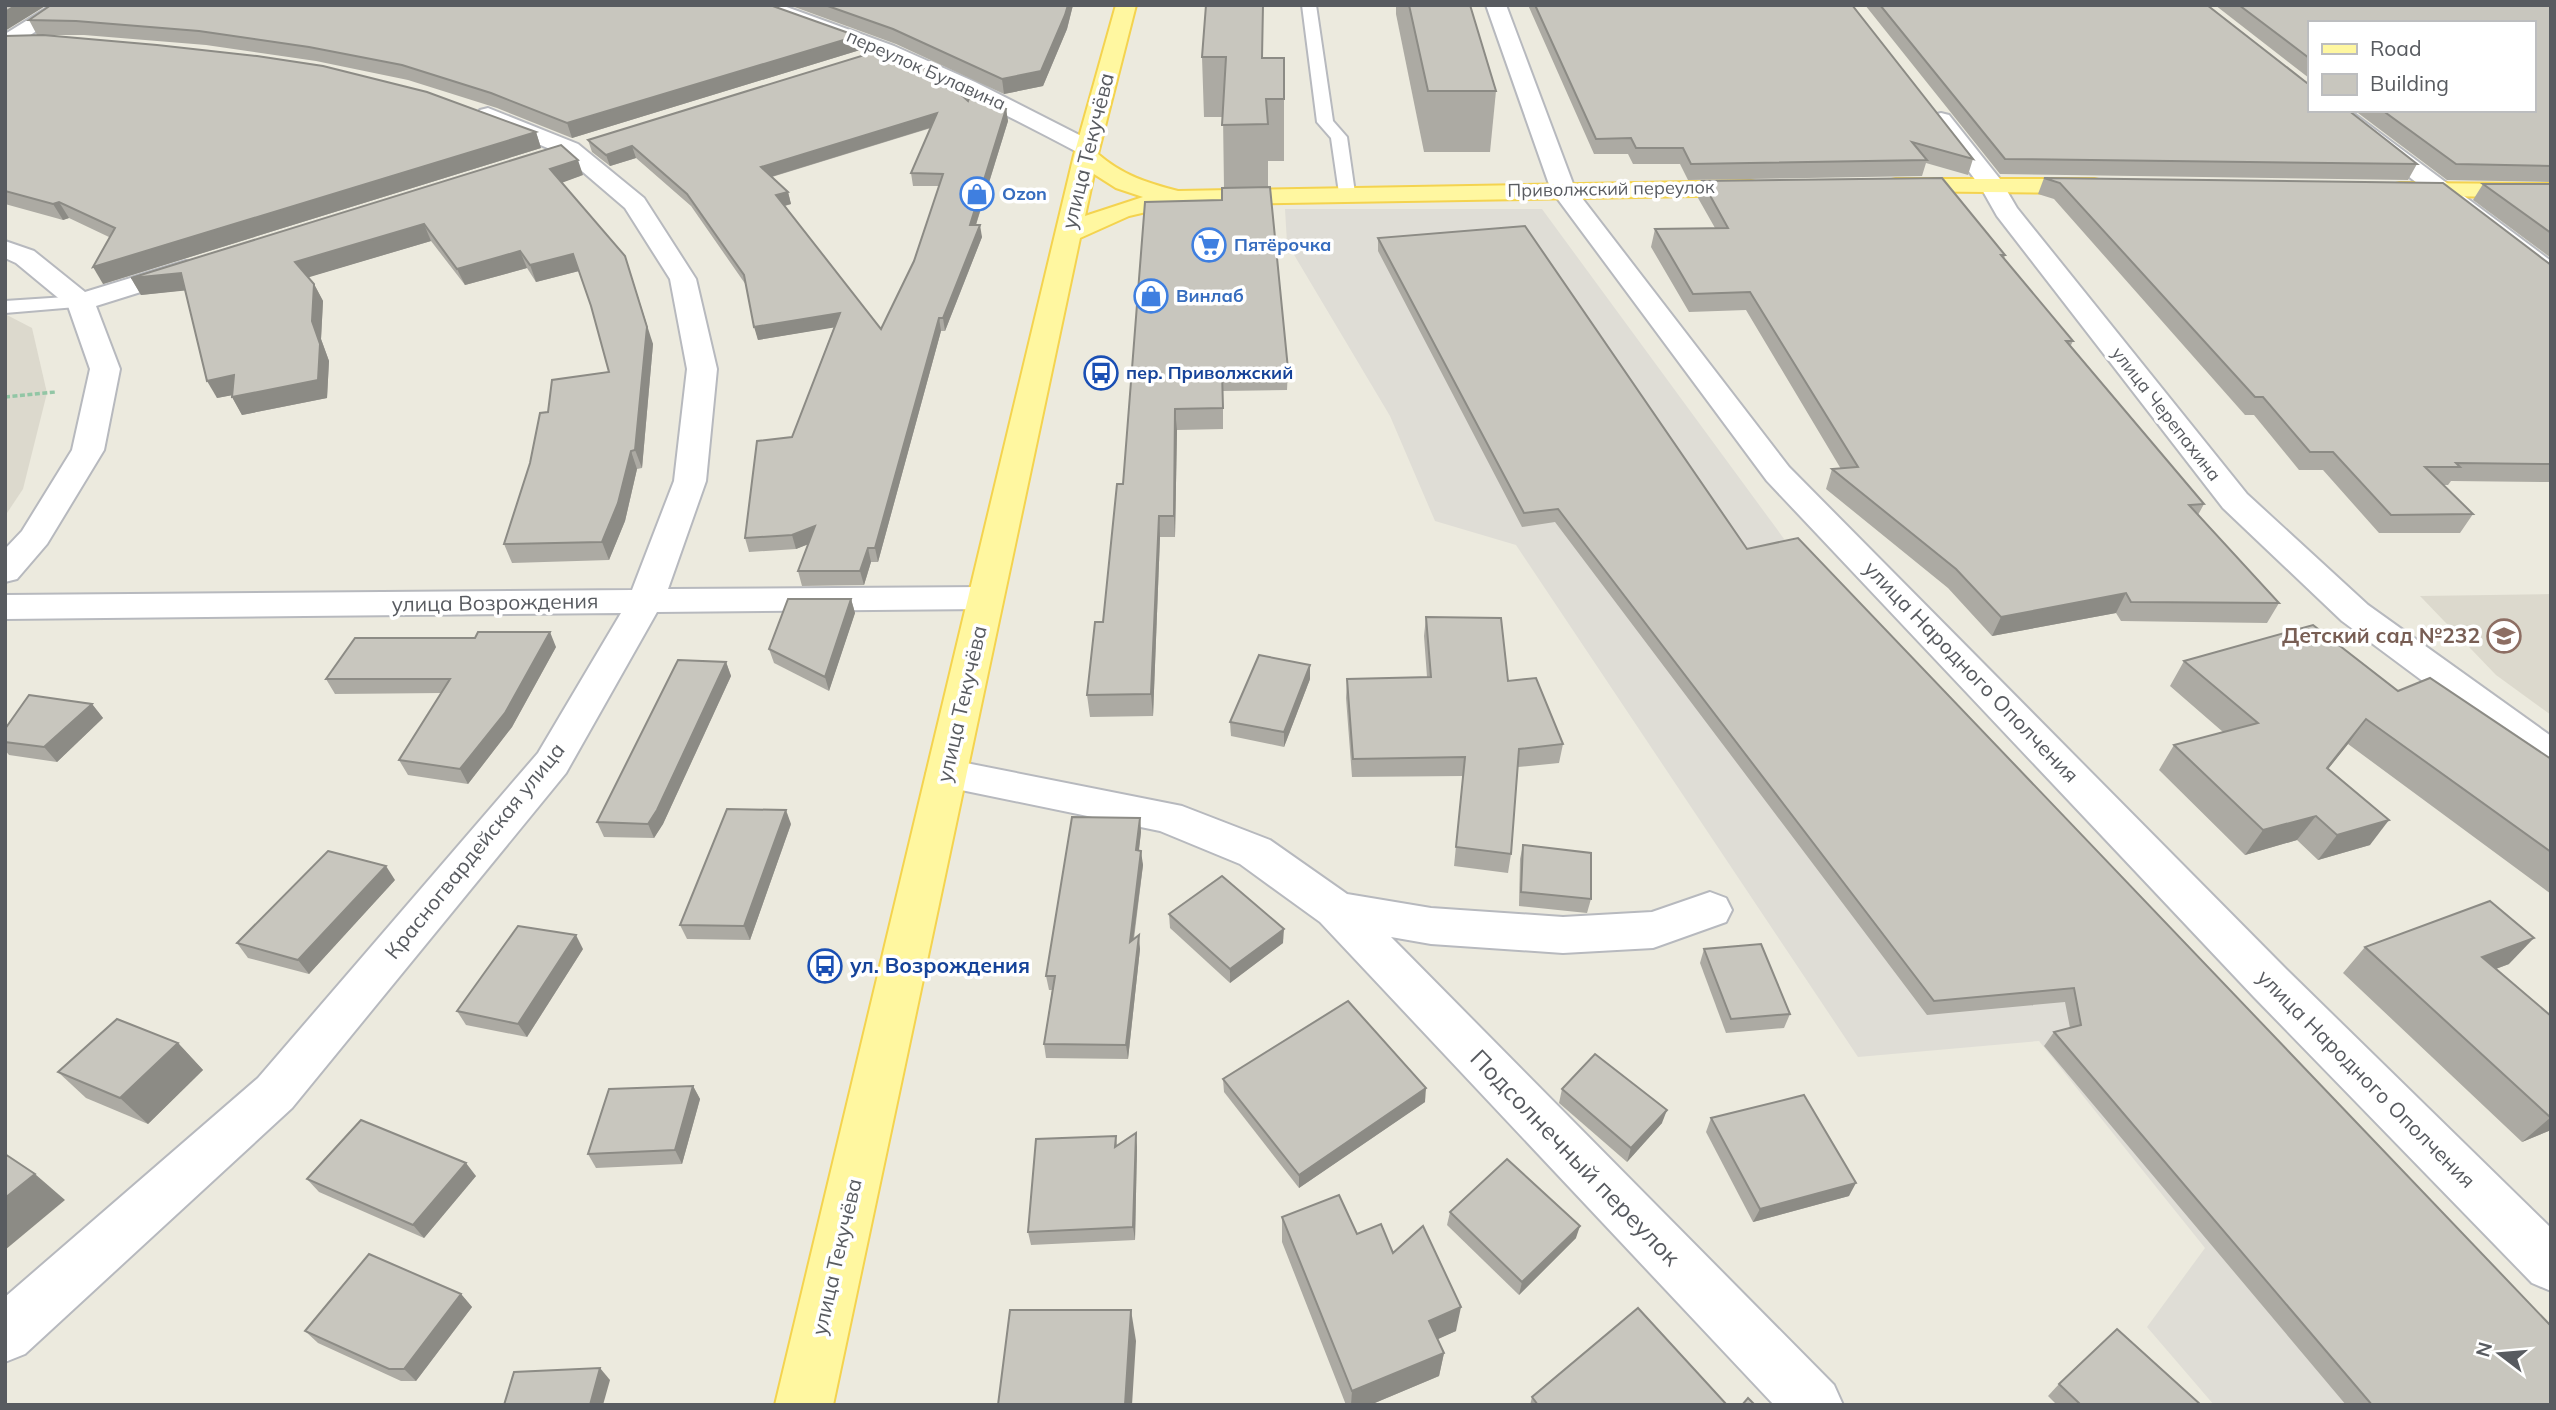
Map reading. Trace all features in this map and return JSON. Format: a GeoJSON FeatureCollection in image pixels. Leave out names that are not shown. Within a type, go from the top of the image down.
{"type":"FeatureCollection","features":[{"type":"Feature","properties":{"kind":"main road","name":"улица Текучёва"},"geometry":{"type":"LineString","coordinates":[[804,1405],[1086,151],[1126,5]]}},
{"type":"Feature","properties":{"kind":"main road","name":"Приволжский переулок"},"geometry":{"type":"LineString","coordinates":[[1086,151],[1102,171],[1121,183],[1175,198]]}},
{"type":"Feature","properties":{"kind":"main road"},"geometry":{"type":"LineString","coordinates":[[1866,186],[2123,186]]}},
{"type":"Feature","properties":{"kind":"main road","name":"Приволжский переулок"},"geometry":{"type":"LineString","coordinates":[[1068,234],[1105,214],[1140,203],[1175,198],[1770,187]]}},
{"type":"Feature","properties":{"kind":"main road"},"geometry":{"type":"LineString","coordinates":[[2383,190],[2551,191]]}},
{"type":"Feature","properties":{"kind":"street"},"geometry":{"type":"LineString","coordinates":[[6,42],[66,5]]}},
{"type":"Feature","properties":{"kind":"street","name":"переулок Булавина"},"geometry":{"type":"LineString","coordinates":[[760,5],[801,17],[888,50],[993,97],[1086,151]]}},
{"type":"Feature","properties":{"kind":"street","name":"улица Народного Ополчения"},"geometry":{"type":"LineString","coordinates":[[1496,5],[1563,190],[1778,474],[2270,983],[2551,1265]]}},
{"type":"Feature","properties":{"kind":"street"},"geometry":{"type":"LineString","coordinates":[[6,42],[59,43]]}},
{"type":"Feature","properties":{"kind":"street"},"geometry":{"type":"LineString","coordinates":[[848,62],[888,50]]}},
{"type":"Feature","properties":{"kind":"street","name":"улица Черепахина"},"geometry":{"type":"LineString","coordinates":[[1925,100],[1991,184],[2006,211],[2235,501],[2355,613],[2551,755]]}},
{"type":"Feature","properties":{"kind":"street","name":"Красногвардейская улица"},"geometry":{"type":"LineString","coordinates":[[5,1335],[275,1093],[552,763],[646,601],[690,481],[702,369],[683,279],[635,203],[583,145],[463,107]]}},
{"type":"Feature","properties":{"kind":"street"},"geometry":{"type":"LineString","coordinates":[[2337,112],[2551,274]]}},
{"type":"Feature","properties":{"kind":"street"},"geometry":{"type":"LineString","coordinates":[[530,162],[583,145]]}},
{"type":"Feature","properties":{"kind":"street"},"geometry":{"type":"LineString","coordinates":[[5,249],[25,257],[82,302],[105,369],[88,450],[35,537],[5,571]]}},
{"type":"Feature","properties":{"kind":"street"},"geometry":{"type":"LineString","coordinates":[[82,302],[213,261]]}},
{"type":"Feature","properties":{"kind":"street","name":"улица Возрождения"},"geometry":{"type":"LineString","coordinates":[[5,607],[985,598]]}},
{"type":"Feature","properties":{"kind":"street","name":"Подсолнечный переулок"},"geometry":{"type":"LineString","coordinates":[[946,774],[1167,817],[1255,852],[1336,910],[1814,1405]]}},
{"type":"Feature","properties":{"kind":"street","name":"Подсолнечный переулок"},"geometry":{"type":"LineString","coordinates":[[1336,910],[1431,926],[1563,935],[1653,930],[1710,910]]}},
{"type":"Feature","properties":{"kind":"lane"},"geometry":{"type":"LineString","coordinates":[[1309,5],[1325,122],[1339,137],[1347,193]]}},
{"type":"Feature","properties":{"kind":"lane"},"geometry":{"type":"LineString","coordinates":[[5,307],[82,302]]}},
{"type":"Feature","properties":{"kind":"shaded area"},"geometry":{"type":"Polygon","coordinates":[[[1285,209],[1542,209],[1790,547],[2551,1405],[2214,1405],[2147,1327],[2205,1248],[2039,1041],[1858,1057],[1516,545],[1435,521],[1390,416],[1287,243],[1285,209]]]}},
{"type":"Feature","properties":{"kind":"shaded area"},"geometry":{"type":"Polygon","coordinates":[[[5,314],[32,328],[47,393],[23,489],[5,516],[5,314]]]}},
{"type":"Feature","properties":{"kind":"shaded area","name":"Детский сад №232"},"geometry":{"type":"Polygon","coordinates":[[[2551,594],[2551,715],[2496,675],[2420,596],[2551,594]]]}},
{"type":"Feature","properties":{"kind":"building"},"geometry":{"type":"Polygon","coordinates":[[[5,5],[16,5],[5,12],[5,5]]]}},
{"type":"Feature","properties":{"kind":"building"},"geometry":{"type":"Polygon","coordinates":[[[51,5],[770,5],[857,36],[567,123],[491,93],[402,65],[309,47],[199,31],[29,20],[51,5]]]}},
{"type":"Feature","properties":{"kind":"building"},"geometry":{"type":"Polygon","coordinates":[[[825,5],[1068,5],[1041,71],[1002,79],[893,29],[825,5]]]}},
{"type":"Feature","properties":{"kind":"building"},"geometry":{"type":"Polygon","coordinates":[[[1206,5],[1263,5],[1262,58],[1284,58],[1284,99],[1266,99],[1268,124],[1222,125],[1226,57],[1202,57],[1206,5]]]}},
{"type":"Feature","properties":{"kind":"building"},"geometry":{"type":"Polygon","coordinates":[[[1409,5],[1470,5],[1496,91],[1428,91],[1409,5]]]}},
{"type":"Feature","properties":{"kind":"building"},"geometry":{"type":"Polygon","coordinates":[[[1535,5],[1852,5],[1973,159],[1912,142],[1927,160],[1691,164],[1683,148],[1636,148],[1631,138],[1596,139],[1535,5]]]}},
{"type":"Feature","properties":{"kind":"building"},"geometry":{"type":"Polygon","coordinates":[[[1880,5],[2207,5],[2308,83],[2308,112],[2351,112],[2417,164],[2005,159],[1880,5]]]}},
{"type":"Feature","properties":{"kind":"building"},"geometry":{"type":"Polygon","coordinates":[[[2239,5],[2551,5],[2551,166],[2456,164],[2385,112],[2535,112],[2535,21],[2308,21],[2308,57],[2239,5]]]}},
{"type":"Feature","properties":{"kind":"building"},"geometry":{"type":"Polygon","coordinates":[[[43,35],[257,56],[323,66],[427,92],[536,132],[93,267],[115,228],[59,202],[53,204],[5,191],[5,36],[43,35]]]}},
{"type":"Feature","properties":{"kind":"building"},"geometry":{"type":"Polygon","coordinates":[[[884,49],[970,89],[957,91],[968,101],[969,98],[1006,109],[970,225],[980,225],[943,318],[939,318],[875,548],[868,548],[860,571],[798,571],[815,526],[792,535],[745,538],[757,441],[792,437],[840,313],[754,327],[744,275],[687,194],[632,146],[606,155],[588,140],[884,49]],[[937,113],[761,167],[788,192],[776,195],[881,329],[914,261],[943,174],[911,173],[937,113]]]}},
{"type":"Feature","properties":{"kind":"building"},"geometry":{"type":"Polygon","coordinates":[[[561,145],[578,160],[550,169],[625,256],[647,327],[635,450],[631,451],[618,503],[602,542],[504,544],[530,463],[540,413],[548,412],[552,380],[609,372],[573,254],[530,265],[520,251],[457,269],[424,224],[295,262],[314,284],[312,321],[320,344],[318,380],[232,397],[234,375],[207,381],[181,273],[131,278],[561,145]]]}},
{"type":"Feature","properties":{"kind":"building"},"geometry":{"type":"Polygon","coordinates":[[[1942,178],[2005,255],[2001,255],[2073,341],[2066,341],[2204,504],[2189,505],[2279,603],[2131,602],[2126,593],[2001,617],[1956,569],[1832,469],[1858,467],[1750,292],[1693,294],[1655,229],[1728,228],[1702,181],[1942,178]]]}},
{"type":"Feature","properties":{"kind":"building"},"geometry":{"type":"Polygon","coordinates":[[[2044,178],[2443,183],[2551,265],[2551,464],[2456,463],[2460,467],[2425,467],[2473,514],[2391,515],[2333,452],[2310,452],[2263,397],[2255,397],[2060,183],[2044,178]]]}},
{"type":"Feature","properties":{"kind":"building"},"geometry":{"type":"Polygon","coordinates":[[[2483,184],[2551,184],[2551,233],[2483,184]]]}},
{"type":"Feature","properties":{"kind":"building"},"geometry":{"type":"Polygon","coordinates":[[[1270,187],[1288,369],[1222,371],[1223,408],[1175,409],[1174,516],[1159,516],[1151,694],[1087,695],[1095,622],[1103,622],[1117,484],[1123,484],[1145,202],[1222,200],[1222,188],[1270,187]]]}},
{"type":"Feature","properties":{"kind":"building"},"geometry":{"type":"Polygon","coordinates":[[[1525,226],[1747,549],[1798,538],[2551,1326],[2551,1405],[2372,1405],[2054,1032],[2081,1025],[2074,988],[1934,1001],[1558,509],[1524,513],[1378,238],[1525,226]]]}},
{"type":"Feature","properties":{"kind":"building"},"geometry":{"type":"Polygon","coordinates":[[[788,599],[851,599],[825,677],[769,649],[788,599]]]}},
{"type":"Feature","properties":{"kind":"building"},"geometry":{"type":"Polygon","coordinates":[[[1426,617],[1501,618],[1508,681],[1536,678],[1563,744],[1519,749],[1511,854],[1456,847],[1465,757],[1353,759],[1347,679],[1431,677],[1426,617]]]}},
{"type":"Feature","properties":{"kind":"building"},"geometry":{"type":"Polygon","coordinates":[[[2313,625],[2398,691],[2430,678],[2551,759],[2551,852],[2366,719],[2327,768],[2389,820],[2337,835],[2316,816],[2263,830],[2174,745],[2258,723],[2184,661],[2313,625]]]}},
{"type":"Feature","properties":{"kind":"building"},"geometry":{"type":"Polygon","coordinates":[[[478,632],[550,632],[505,713],[460,769],[399,760],[450,679],[326,679],[355,638],[475,638],[478,632]]]}},
{"type":"Feature","properties":{"kind":"building"},"geometry":{"type":"Polygon","coordinates":[[[1259,655],[1310,665],[1284,732],[1230,722],[1259,655]]]}},
{"type":"Feature","properties":{"kind":"building"},"geometry":{"type":"Polygon","coordinates":[[[678,660],[726,662],[657,810],[648,824],[597,822],[678,660]]]}},
{"type":"Feature","properties":{"kind":"building"},"geometry":{"type":"Polygon","coordinates":[[[29,695],[92,704],[44,747],[5,742],[5,729],[29,695]]]}},
{"type":"Feature","properties":{"kind":"building"},"geometry":{"type":"Polygon","coordinates":[[[727,809],[786,810],[744,926],[680,925],[727,809]]]}},
{"type":"Feature","properties":{"kind":"building"},"geometry":{"type":"Polygon","coordinates":[[[1072,817],[1140,818],[1136,850],[1141,851],[1130,942],[1139,935],[1126,1045],[1044,1044],[1055,976],[1046,976],[1072,817]]]}},
{"type":"Feature","properties":{"kind":"building"},"geometry":{"type":"Polygon","coordinates":[[[1523,845],[1591,853],[1591,899],[1521,892],[1523,845]]]}},
{"type":"Feature","properties":{"kind":"building"},"geometry":{"type":"Polygon","coordinates":[[[328,851],[386,866],[298,960],[237,943],[328,851]]]}},
{"type":"Feature","properties":{"kind":"building"},"geometry":{"type":"Polygon","coordinates":[[[1222,876],[1284,929],[1230,969],[1169,914],[1222,876]]]}},
{"type":"Feature","properties":{"kind":"building"},"geometry":{"type":"Polygon","coordinates":[[[2490,901],[2534,938],[2482,957],[2551,1016],[2550,1117],[2365,947],[2490,901]]]}},
{"type":"Feature","properties":{"kind":"building"},"geometry":{"type":"Polygon","coordinates":[[[518,926],[576,935],[518,1024],[457,1011],[518,926]]]}},
{"type":"Feature","properties":{"kind":"building"},"geometry":{"type":"Polygon","coordinates":[[[1761,944],[1790,1014],[1731,1019],[1704,949],[1761,944]]]}},
{"type":"Feature","properties":{"kind":"building"},"geometry":{"type":"Polygon","coordinates":[[[1348,1001],[1426,1088],[1299,1175],[1223,1079],[1348,1001]]]}},
{"type":"Feature","properties":{"kind":"building"},"geometry":{"type":"Polygon","coordinates":[[[117,1019],[178,1043],[120,1098],[58,1072],[117,1019]]]}},
{"type":"Feature","properties":{"kind":"building"},"geometry":{"type":"Polygon","coordinates":[[[1595,1054],[1667,1110],[1631,1148],[1562,1089],[1595,1054]]]}},
{"type":"Feature","properties":{"kind":"building"},"geometry":{"type":"Polygon","coordinates":[[[693,1086],[675,1150],[588,1154],[609,1089],[693,1086]]]}},
{"type":"Feature","properties":{"kind":"building"},"geometry":{"type":"Polygon","coordinates":[[[1804,1095],[1856,1183],[1760,1209],[1711,1118],[1804,1095]]]}},
{"type":"Feature","properties":{"kind":"building"},"geometry":{"type":"Polygon","coordinates":[[[361,1120],[466,1163],[413,1225],[307,1179],[361,1120]]]}},
{"type":"Feature","properties":{"kind":"building"},"geometry":{"type":"Polygon","coordinates":[[[1136,1133],[1133,1227],[1028,1232],[1036,1139],[1116,1136],[1115,1147],[1136,1133]]]}},
{"type":"Feature","properties":{"kind":"building"},"geometry":{"type":"Polygon","coordinates":[[[5,1154],[35,1174],[5,1198],[5,1154]]]}},
{"type":"Feature","properties":{"kind":"building"},"geometry":{"type":"Polygon","coordinates":[[[1507,1159],[1580,1226],[1522,1282],[1450,1212],[1507,1159]]]}},
{"type":"Feature","properties":{"kind":"building"},"geometry":{"type":"Polygon","coordinates":[[[1339,1195],[1357,1234],[1381,1224],[1393,1253],[1423,1226],[1461,1307],[1429,1321],[1444,1353],[1352,1391],[1282,1217],[1339,1195]]]}},
{"type":"Feature","properties":{"kind":"building"},"geometry":{"type":"Polygon","coordinates":[[[369,1254],[461,1294],[404,1369],[389,1369],[305,1331],[369,1254]]]}},
{"type":"Feature","properties":{"kind":"building"},"geometry":{"type":"Polygon","coordinates":[[[1638,1308],[1727,1405],[1538,1405],[1532,1397],[1638,1308]]]}},
{"type":"Feature","properties":{"kind":"building"},"geometry":{"type":"Polygon","coordinates":[[[1010,1310],[1131,1310],[1125,1405],[998,1405],[1010,1310]]]}},
{"type":"Feature","properties":{"kind":"building"},"geometry":{"type":"Polygon","coordinates":[[[2117,1329],[2201,1405],[2081,1405],[2059,1384],[2117,1329]]]}},
{"type":"Feature","properties":{"kind":"building"},"geometry":{"type":"Polygon","coordinates":[[[600,1368],[590,1405],[504,1405],[514,1372],[600,1368]]]}},
{"type":"Feature","properties":{"kind":"building"},"geometry":{"type":"Polygon","coordinates":[[[1748,1398],[1755,1405],[1742,1405],[1748,1398]]]}},
{"type":"Feature","properties":{"kind":"place","name":"Ozon"},"geometry":{"type":"Point","coordinates":[977,194]}},
{"type":"Feature","properties":{"kind":"place","name":"Пятёрочка"},"geometry":{"type":"Point","coordinates":[1209,245]}},
{"type":"Feature","properties":{"kind":"place","name":"Винлаб"},"geometry":{"type":"Point","coordinates":[1151,296]}},
{"type":"Feature","properties":{"kind":"place","name":"пер. Приволжский"},"geometry":{"type":"Point","coordinates":[1101,373]}},
{"type":"Feature","properties":{"kind":"place","name":"Детский сад №232"},"geometry":{"type":"Point","coordinates":[2504,636]}},
{"type":"Feature","properties":{"kind":"place","name":"ул. Возрождения"},"geometry":{"type":"Point","coordinates":[825,966]}}]}
